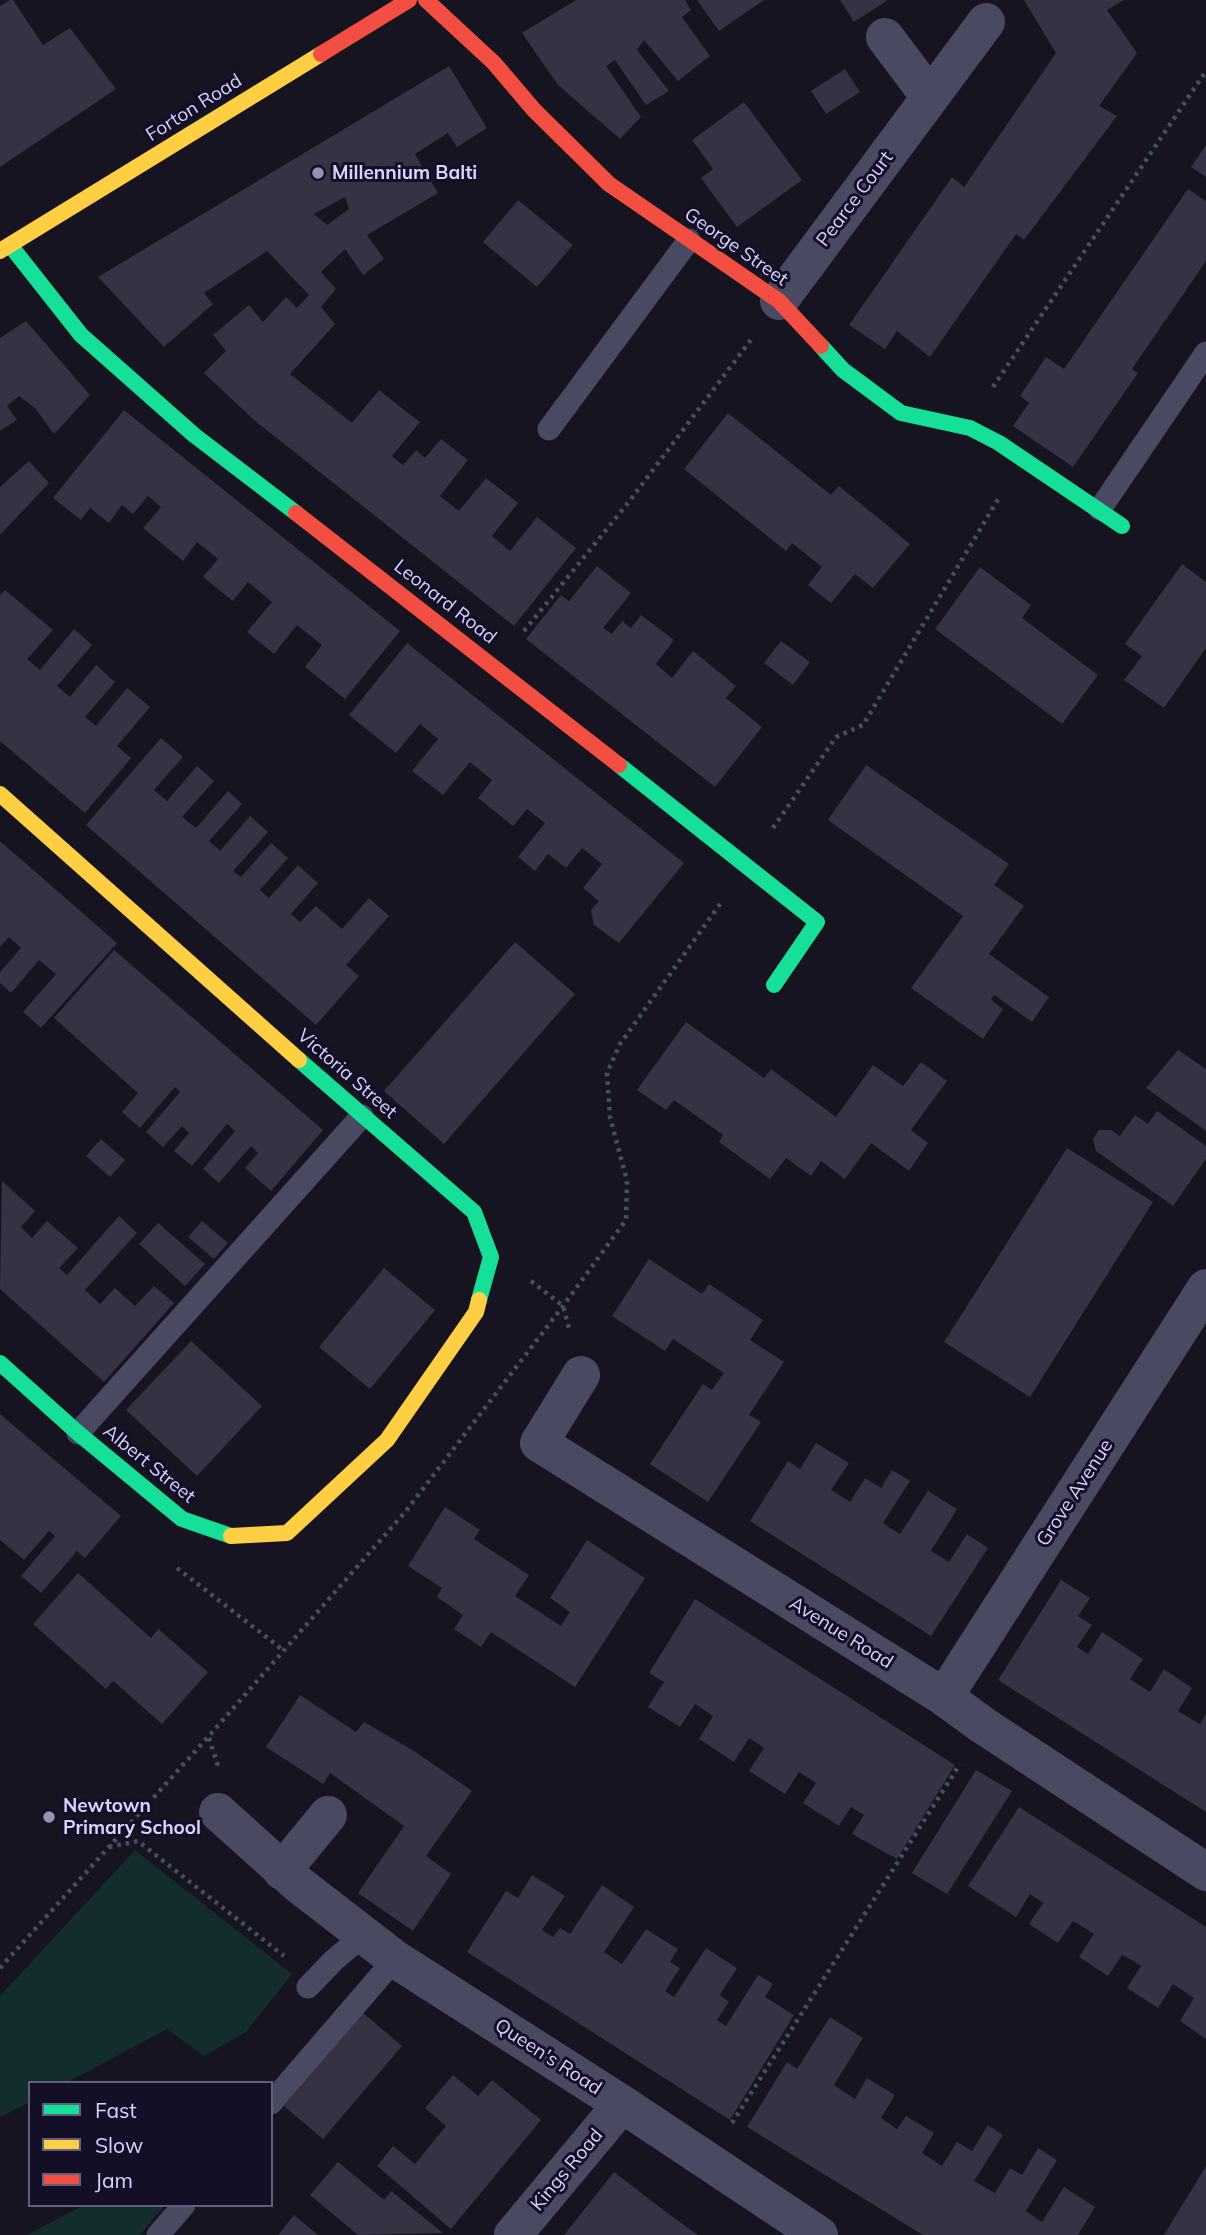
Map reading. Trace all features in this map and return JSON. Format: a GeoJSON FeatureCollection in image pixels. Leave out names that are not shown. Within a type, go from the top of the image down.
{"type":"FeatureCollection","features":[{"type":"Feature","properties":{"kind":"street","name":"Forton Road"},"geometry":{"type":"LineString","coordinates":[[5,248],[409,0]]}},
{"type":"Feature","properties":{"kind":"street","name":"George Street"},"geometry":{"type":"LineString","coordinates":[[426,0],[494,63],[534,110],[609,184],[779,301],[843,370],[901,413],[970,428],[999,443],[1122,526]]}},
{"type":"Feature","properties":{"kind":"street","name":"Pearce Court"},"geometry":{"type":"LineString","coordinates":[[779,301],[986,22]]}},
{"type":"Feature","properties":{"kind":"street"},"geometry":{"type":"LineString","coordinates":[[885,37],[930,97]]}},
{"type":"Feature","properties":{"kind":"street","name":"Leonard Road"},"geometry":{"type":"LineString","coordinates":[[5,248],[81,335],[194,435],[817,922],[774,985]]}},
{"type":"Feature","properties":{"kind":"street","name":"Victoria Street"},"geometry":{"type":"LineString","coordinates":[[0,793],[362,1116],[474,1212],[491,1257]]}},
{"type":"Feature","properties":{"kind":"street","name":"Albert Street"},"geometry":{"type":"LineString","coordinates":[[0,1363],[78,1433],[181,1519],[234,1537],[287,1533],[387,1440],[476,1312],[491,1257]]}},
{"type":"Feature","properties":{"kind":"street","name":"Grove Avenue"},"geometry":{"type":"LineString","coordinates":[[944,1697],[1206,1289]]}},
{"type":"Feature","properties":{"kind":"street","name":"Avenue Road"},"geometry":{"type":"LineString","coordinates":[[581,1375],[539,1443],[944,1697],[1206,1872]]}},
{"type":"Feature","properties":{"kind":"street","name":"Queen's Road"},"geometry":{"type":"LineString","coordinates":[[218,1812],[282,1871],[395,1959],[622,2104],[819,2235]]}},
{"type":"Feature","properties":{"kind":"street"},"geometry":{"type":"LineString","coordinates":[[282,1871],[328,1815]]}},
{"type":"Feature","properties":{"kind":"street","name":"Kings Road"},"geometry":{"type":"LineString","coordinates":[[513,2235],[622,2104]]}},
{"type":"Feature","properties":{"kind":"lane"},"geometry":{"type":"LineString","coordinates":[[550,429],[690,240]]}},
{"type":"Feature","properties":{"kind":"lane"},"geometry":{"type":"LineString","coordinates":[[1100,509],[1206,353]]}},
{"type":"Feature","properties":{"kind":"lane"},"geometry":{"type":"LineString","coordinates":[[78,1433],[362,1116]]}},
{"type":"Feature","properties":{"kind":"lane"},"geometry":{"type":"LineString","coordinates":[[308,1987],[364,1935]]}},
{"type":"Feature","properties":{"kind":"lane"},"geometry":{"type":"LineString","coordinates":[[273,2101],[395,1959]]}},
{"type":"Feature","properties":{"kind":"lane"},"geometry":{"type":"LineString","coordinates":[[158,2235],[182,2207]]}},
{"type":"Feature","properties":{"kind":"path"},"geometry":{"type":"LineString","coordinates":[[970,428],[992,389],[1206,71]]}},
{"type":"Feature","properties":{"kind":"path"},"geometry":{"type":"LineString","coordinates":[[494,667],[628,503],[779,301]]}},
{"type":"Feature","properties":{"kind":"path"},"geometry":{"type":"LineString","coordinates":[[0,1968],[406,1511],[563,1307],[626,1220],[627,1181],[610,1117],[607,1073],[620,1044],[836,737],[863,725],[1011,478],[999,443]]}},
{"type":"Feature","properties":{"kind":"path"},"geometry":{"type":"LineString","coordinates":[[491,1257],[515,1269],[563,1307],[581,1375]]}},
{"type":"Feature","properties":{"kind":"path"},"geometry":{"type":"LineString","coordinates":[[181,1519],[170,1562],[283,1650]]}},
{"type":"Feature","properties":{"kind":"path"},"geometry":{"type":"LineString","coordinates":[[707,2162],[984,1726]]}},
{"type":"Feature","properties":{"kind":"path"},"geometry":{"type":"LineString","coordinates":[[109,1847],[138,1841],[291,1962],[309,1966],[334,1960]]}},
{"type":"Feature","properties":{"kind":"green space"},"geometry":{"type":"Polygon","coordinates":[[[135,1850],[292,1974],[246,2032],[204,2056],[167,2029],[70,2081],[28,2081],[28,2103],[0,2117],[0,1996],[135,1850]]]}},
{"type":"Feature","properties":{"kind":"green space"},"geometry":{"type":"Polygon","coordinates":[[[80,2207],[163,2207],[140,2235],[27,2235],[80,2207]]]}},
{"type":"Feature","properties":{"kind":"building"},"geometry":{"type":"Polygon","coordinates":[[[13,0],[43,45],[70,28],[116,89],[0,167],[0,6],[13,0]]]}},
{"type":"Feature","properties":{"kind":"building"},"geometry":{"type":"Polygon","coordinates":[[[576,0],[685,0],[691,10],[682,17],[710,56],[678,81],[644,40],[637,50],[669,91],[646,105],[615,60],[606,66],[641,117],[620,139],[558,85],[522,33],[576,0]]]}},
{"type":"Feature","properties":{"kind":"building"},"geometry":{"type":"Polygon","coordinates":[[[697,0],[764,0],[719,31],[697,0]]]}},
{"type":"Feature","properties":{"kind":"building"},"geometry":{"type":"Polygon","coordinates":[[[840,0],[888,0],[854,22],[840,0]]]}},
{"type":"Feature","properties":{"kind":"building"},"geometry":{"type":"Polygon","coordinates":[[[1024,0],[1124,0],[1107,10],[1137,53],[1099,106],[1117,116],[1024,240],[1016,234],[930,357],[897,331],[885,349],[849,325],[952,177],[964,187],[1056,53],[1024,0]]]}},
{"type":"Feature","properties":{"kind":"building"},"geometry":{"type":"Polygon","coordinates":[[[449,66],[487,128],[457,147],[448,133],[415,154],[438,193],[367,235],[384,259],[363,275],[345,249],[321,272],[336,289],[321,307],[335,324],[290,374],[352,423],[379,390],[420,422],[392,456],[403,465],[416,450],[425,458],[441,439],[468,460],[440,496],[459,511],[486,478],[518,503],[492,536],[510,551],[537,517],[576,548],[514,626],[254,420],[204,373],[226,351],[213,335],[249,305],[263,322],[286,297],[297,308],[309,295],[267,251],[204,293],[213,304],[164,347],[98,277],[449,66]],[[345,197],[314,214],[327,225],[349,209],[345,197]]]}},
{"type":"Feature","properties":{"kind":"building"},"geometry":{"type":"Polygon","coordinates":[[[845,69],[860,92],[826,114],[811,91],[845,69]]]}},
{"type":"Feature","properties":{"kind":"building"},"geometry":{"type":"Polygon","coordinates":[[[744,102],[802,180],[737,227],[701,178],[713,169],[692,140],[744,102]]]}},
{"type":"Feature","properties":{"kind":"building"},"geometry":{"type":"Polygon","coordinates":[[[1206,145],[1206,177],[1191,167],[1206,145]]]}},
{"type":"Feature","properties":{"kind":"building"},"geometry":{"type":"Polygon","coordinates":[[[1188,189],[1206,201],[1206,261],[1132,369],[1138,373],[1073,467],[1013,426],[1029,403],[1020,396],[1046,357],[1064,369],[1188,189]]]}},
{"type":"Feature","properties":{"kind":"building"},"geometry":{"type":"Polygon","coordinates":[[[518,200],[573,245],[537,287],[483,242],[518,200]]]}},
{"type":"Feature","properties":{"kind":"building"},"geometry":{"type":"Polygon","coordinates":[[[26,321],[90,395],[54,434],[35,408],[19,396],[7,406],[17,420],[0,431],[0,338],[26,321]]]}},
{"type":"Feature","properties":{"kind":"building"},"geometry":{"type":"Polygon","coordinates":[[[124,410],[400,631],[345,699],[305,667],[322,645],[297,625],[274,654],[247,632],[272,602],[248,582],[233,601],[203,577],[218,559],[197,542],[183,561],[143,528],[161,507],[148,496],[133,514],[122,505],[109,523],[90,508],[81,520],[53,498],[124,410]]]}},
{"type":"Feature","properties":{"kind":"building"},"geometry":{"type":"Polygon","coordinates":[[[728,413],[831,495],[839,486],[910,544],[873,588],[855,574],[831,603],[808,585],[822,567],[792,543],[786,551],[684,469],[728,413]]]}},
{"type":"Feature","properties":{"kind":"building"},"geometry":{"type":"Polygon","coordinates":[[[29,461],[49,483],[0,535],[0,487],[29,461]]]}},
{"type":"Feature","properties":{"kind":"building"},"geometry":{"type":"Polygon","coordinates":[[[1182,564],[1206,582],[1206,648],[1164,708],[1124,680],[1142,656],[1125,644],[1182,564]]]}},
{"type":"Feature","properties":{"kind":"building"},"geometry":{"type":"Polygon","coordinates":[[[597,566],[631,593],[603,628],[612,634],[622,621],[631,628],[641,615],[674,640],[656,664],[672,678],[693,651],[736,686],[726,698],[762,727],[715,787],[526,639],[561,595],[569,601],[597,566]]]}},
{"type":"Feature","properties":{"kind":"building"},"geometry":{"type":"Polygon","coordinates":[[[980,567],[1031,605],[1022,618],[1098,675],[1062,724],[935,629],[980,567]]]}},
{"type":"Feature","properties":{"kind":"building"},"geometry":{"type":"Polygon","coordinates":[[[5,590],[53,630],[27,659],[40,670],[74,629],[92,645],[57,686],[70,697],[96,665],[115,682],[85,717],[96,726],[127,688],[150,707],[117,746],[131,758],[85,813],[0,741],[0,595],[5,590]]]}},
{"type":"Feature","properties":{"kind":"building"},"geometry":{"type":"Polygon","coordinates":[[[781,641],[810,662],[793,685],[764,663],[781,641]]]}},
{"type":"Feature","properties":{"kind":"building"},"geometry":{"type":"Polygon","coordinates":[[[407,643],[684,863],[619,943],[594,925],[591,910],[599,901],[583,888],[602,864],[582,848],[566,868],[548,854],[535,871],[518,857],[545,823],[527,809],[513,826],[478,798],[492,780],[470,762],[443,795],[412,771],[438,739],[420,724],[396,753],[349,715],[407,643]]]}},
{"type":"Feature","properties":{"kind":"building"},"geometry":{"type":"Polygon","coordinates":[[[161,738],[183,757],[154,790],[167,801],[197,766],[214,781],[182,817],[196,828],[228,791],[242,804],[209,841],[220,851],[250,816],[268,832],[233,871],[241,877],[271,843],[288,858],[260,890],[269,898],[298,865],[318,883],[291,914],[300,922],[316,906],[342,929],[369,898],[389,916],[346,965],[359,976],[316,1025],[86,825],[161,738]]]}},
{"type":"Feature","properties":{"kind":"building"},"geometry":{"type":"Polygon","coordinates":[[[866,765],[1009,864],[994,885],[1024,906],[989,954],[1049,997],[1032,1022],[994,995],[991,1000],[1003,1009],[983,1039],[911,988],[963,916],[828,820],[866,765]]]}},
{"type":"Feature","properties":{"kind":"building"},"geometry":{"type":"Polygon","coordinates":[[[0,841],[117,943],[41,1028],[23,1012],[56,974],[39,960],[11,993],[0,983],[0,972],[21,948],[9,937],[0,947],[0,841]]]}},
{"type":"Feature","properties":{"kind":"building"},"geometry":{"type":"Polygon","coordinates":[[[515,942],[575,994],[444,1144],[384,1091],[515,942]]]}},
{"type":"Feature","properties":{"kind":"building"},"geometry":{"type":"Polygon","coordinates":[[[114,950],[323,1130],[271,1191],[245,1168],[258,1153],[251,1146],[219,1183],[203,1169],[235,1131],[227,1124],[192,1166],[174,1151],[189,1133],[182,1126],[163,1147],[146,1132],[180,1092],[175,1087],[140,1128],[122,1112],[138,1093],[54,1018],[114,950]]]}},
{"type":"Feature","properties":{"kind":"building"},"geometry":{"type":"Polygon","coordinates":[[[686,1022],[764,1078],[771,1069],[836,1117],[873,1065],[903,1086],[921,1062],[947,1081],[911,1130],[928,1143],[909,1171],[871,1143],[845,1179],[821,1161],[811,1176],[786,1158],[770,1179],[719,1142],[723,1135],[674,1100],[666,1110],[637,1090],[686,1022]]]}},
{"type":"Feature","properties":{"kind":"building"},"geometry":{"type":"Polygon","coordinates":[[[1178,1050],[1206,1069],[1206,1131],[1146,1088],[1178,1050]]]}},
{"type":"Feature","properties":{"kind":"building"},"geometry":{"type":"Polygon","coordinates":[[[1157,1111],[1206,1146],[1206,1159],[1173,1206],[1096,1151],[1093,1139],[1099,1130],[1111,1130],[1120,1136],[1135,1115],[1148,1124],[1157,1111]]]}},
{"type":"Feature","properties":{"kind":"building"},"geometry":{"type":"Polygon","coordinates":[[[101,1139],[125,1160],[110,1177],[86,1156],[101,1139]]]}},
{"type":"Feature","properties":{"kind":"building"},"geometry":{"type":"Polygon","coordinates":[[[1067,1148],[1153,1202],[1030,1397],[944,1342],[1067,1148]]]}},
{"type":"Feature","properties":{"kind":"building"},"geometry":{"type":"Polygon","coordinates":[[[2,1181],[35,1211],[21,1227],[32,1238],[47,1221],[78,1248],[59,1268],[67,1275],[119,1216],[137,1233],[85,1290],[100,1304],[115,1288],[135,1306],[154,1286],[174,1303],[104,1382],[0,1289],[2,1181]]]}},
{"type":"Feature","properties":{"kind":"building"},"geometry":{"type":"Polygon","coordinates":[[[202,1221],[228,1243],[214,1259],[188,1237],[202,1221]]]}},
{"type":"Feature","properties":{"kind":"building"},"geometry":{"type":"Polygon","coordinates":[[[158,1223],[205,1264],[185,1286],[139,1244],[158,1223]]]}},
{"type":"Feature","properties":{"kind":"building"},"geometry":{"type":"Polygon","coordinates":[[[649,1259],[702,1294],[709,1284],[763,1320],[750,1340],[784,1362],[749,1415],[761,1422],[708,1502],[650,1464],[703,1384],[712,1390],[724,1373],[673,1339],[665,1351],[612,1316],[649,1259]]]}},
{"type":"Feature","properties":{"kind":"building"},"geometry":{"type":"Polygon","coordinates":[[[384,1268],[435,1310],[370,1389],[319,1347],[384,1268]]]}},
{"type":"Feature","properties":{"kind":"building"},"geometry":{"type":"Polygon","coordinates":[[[191,1341],[262,1406],[197,1476],[126,1410],[191,1341]]]}},
{"type":"Feature","properties":{"kind":"building"},"geometry":{"type":"Polygon","coordinates":[[[0,1414],[121,1516],[85,1558],[77,1551],[41,1593],[21,1576],[55,1536],[49,1531],[24,1560],[0,1540],[0,1414]]]}},
{"type":"Feature","properties":{"kind":"building"},"geometry":{"type":"Polygon","coordinates":[[[816,1443],[849,1463],[831,1490],[850,1502],[865,1478],[881,1488],[892,1470],[910,1481],[883,1523],[890,1528],[900,1534],[928,1491],[957,1509],[931,1551],[949,1562],[967,1534],[988,1548],[931,1636],[750,1521],[788,1461],[800,1469],[816,1443]]]}},
{"type":"Feature","properties":{"kind":"building"},"geometry":{"type":"Polygon","coordinates":[[[445,1507],[480,1530],[474,1539],[529,1575],[515,1596],[561,1626],[570,1612],[550,1598],[587,1540],[645,1578],[575,1687],[491,1632],[481,1647],[454,1629],[463,1615],[437,1597],[442,1588],[408,1566],[445,1507]]]}},
{"type":"Feature","properties":{"kind":"building"},"geometry":{"type":"Polygon","coordinates":[[[78,1573],[151,1638],[158,1629],[208,1672],[162,1724],[113,1681],[106,1689],[33,1624],[78,1573]]]}},
{"type":"Feature","properties":{"kind":"building"},"geometry":{"type":"Polygon","coordinates":[[[1061,1580],[1090,1598],[1078,1616],[1092,1625],[1077,1647],[1088,1654],[1102,1632],[1143,1659],[1130,1679],[1150,1692],[1164,1669],[1192,1688],[1178,1711],[1200,1724],[1206,1714],[1206,1812],[998,1680],[1061,1580]]]}},
{"type":"Feature","properties":{"kind":"building"},"geometry":{"type":"Polygon","coordinates":[[[695,1599],[955,1765],[897,1859],[852,1834],[864,1815],[851,1807],[839,1826],[803,1803],[816,1783],[799,1772],[785,1794],[749,1771],[764,1748],[749,1738],[734,1762],[699,1739],[713,1716],[695,1704],[680,1727],[648,1707],[664,1682],[649,1673],[695,1599]]]}},
{"type":"Feature","properties":{"kind":"building"},"geometry":{"type":"Polygon","coordinates":[[[300,1695],[356,1732],[364,1722],[414,1751],[472,1791],[426,1856],[451,1874],[413,1931],[358,1893],[404,1826],[330,1773],[323,1784],[266,1747],[300,1695]]]}},
{"type":"Feature","properties":{"kind":"building"},"geometry":{"type":"Polygon","coordinates":[[[976,1770],[1012,1791],[947,1894],[912,1873],[976,1770]]]}},
{"type":"Feature","properties":{"kind":"building"},"geometry":{"type":"Polygon","coordinates":[[[1019,1807],[1206,1927],[1206,2039],[1180,2021],[1194,1998],[1173,1984],[1158,2008],[1127,1988],[1141,1966],[1122,1955],[1108,1976],[1079,1957],[1094,1934],[1073,1921],[1058,1943],[1029,1924],[1043,1903],[1030,1894],[1016,1917],[968,1886],[1019,1807]]]}},
{"type":"Feature","properties":{"kind":"building"},"geometry":{"type":"Polygon","coordinates":[[[532,1875],[565,1896],[542,1930],[553,1937],[560,1928],[570,1934],[602,1885],[634,1907],[604,1952],[622,1964],[646,1929],[678,1949],[670,1962],[680,1968],[665,1991],[674,1997],[706,1948],[737,1968],[720,1995],[729,2002],[717,2020],[726,2026],[758,1975],[773,1984],[765,1997],[794,2015],[730,2120],[467,1952],[506,1891],[518,1898],[532,1875]]]}},
{"type":"Feature","properties":{"kind":"building"},"geometry":{"type":"Polygon","coordinates":[[[363,2013],[402,2046],[323,2139],[284,2106],[363,2013]]]}},
{"type":"Feature","properties":{"kind":"building"},"geometry":{"type":"Polygon","coordinates":[[[830,2017],[863,2038],[834,2085],[855,2099],[867,2078],[895,2095],[881,2118],[897,2129],[906,2116],[934,2133],[922,2153],[942,2166],[957,2142],[972,2151],[988,2125],[1003,2135],[974,2181],[995,2193],[1010,2168],[1022,2175],[1038,2148],[1057,2160],[1026,2211],[1042,2222],[1064,2187],[1095,2207],[1078,2235],[923,2235],[747,2127],[787,2062],[797,2069],[830,2017]]]}},
{"type":"Feature","properties":{"kind":"building"},"geometry":{"type":"Polygon","coordinates":[[[453,2075],[478,2096],[492,2080],[541,2120],[451,2229],[377,2166],[393,2146],[415,2164],[446,2126],[425,2108],[453,2075]]]}},
{"type":"Feature","properties":{"kind":"building"},"geometry":{"type":"Polygon","coordinates":[[[338,2162],[384,2200],[391,2191],[443,2233],[358,2235],[310,2195],[338,2162]]]}},
{"type":"Feature","properties":{"kind":"building"},"geometry":{"type":"Polygon","coordinates":[[[1206,2166],[1206,2235],[1164,2235],[1206,2166]]]}},
{"type":"Feature","properties":{"kind":"building"},"geometry":{"type":"Polygon","coordinates":[[[614,2172],[670,2215],[698,2235],[564,2235],[614,2172]]]}},
{"type":"Feature","properties":{"kind":"building"},"geometry":{"type":"Polygon","coordinates":[[[294,2215],[318,2235],[278,2235],[294,2215]]]}},
{"type":"Feature","properties":{"kind":"traffic: fast"},"geometry":{"type":"LineString","coordinates":[[10,245],[81,335],[194,435],[296,513]]}},
{"type":"Feature","properties":{"kind":"traffic: fast"},"geometry":{"type":"LineString","coordinates":[[821,346],[843,370],[901,413],[970,428],[999,443],[1122,526]]}},
{"type":"Feature","properties":{"kind":"traffic: fast"},"geometry":{"type":"LineString","coordinates":[[619,765],[817,922],[774,985]]}},
{"type":"Feature","properties":{"kind":"traffic: fast"},"geometry":{"type":"LineString","coordinates":[[299,1060],[474,1212],[491,1257],[479,1300]]}},
{"type":"Feature","properties":{"kind":"traffic: fast"},"geometry":{"type":"LineString","coordinates":[[0,1363],[78,1433],[182,1519],[231,1536]]}},
{"type":"Feature","properties":{"kind":"traffic: slow"},"geometry":{"type":"LineString","coordinates":[[0,251],[321,54]]}},
{"type":"Feature","properties":{"kind":"traffic: slow"},"geometry":{"type":"LineString","coordinates":[[0,794],[299,1060]]}},
{"type":"Feature","properties":{"kind":"traffic: slow"},"geometry":{"type":"LineString","coordinates":[[231,1536],[287,1533],[387,1440],[476,1312],[479,1300]]}},
{"type":"Feature","properties":{"kind":"traffic: jam"},"geometry":{"type":"LineString","coordinates":[[321,54],[409,0]]}},
{"type":"Feature","properties":{"kind":"traffic: jam"},"geometry":{"type":"LineString","coordinates":[[426,0],[494,63],[534,110],[609,184],[779,301],[821,346]]}},
{"type":"Feature","properties":{"kind":"traffic: jam"},"geometry":{"type":"LineString","coordinates":[[296,513],[619,765]]}},
{"type":"Feature","properties":{"kind":"place","name":"Millennium Balti"},"geometry":{"type":"Point","coordinates":[318,173]}},
{"type":"Feature","properties":{"kind":"place","name":"Newtown Primary School"},"geometry":{"type":"Point","coordinates":[49,1817]}}]}
